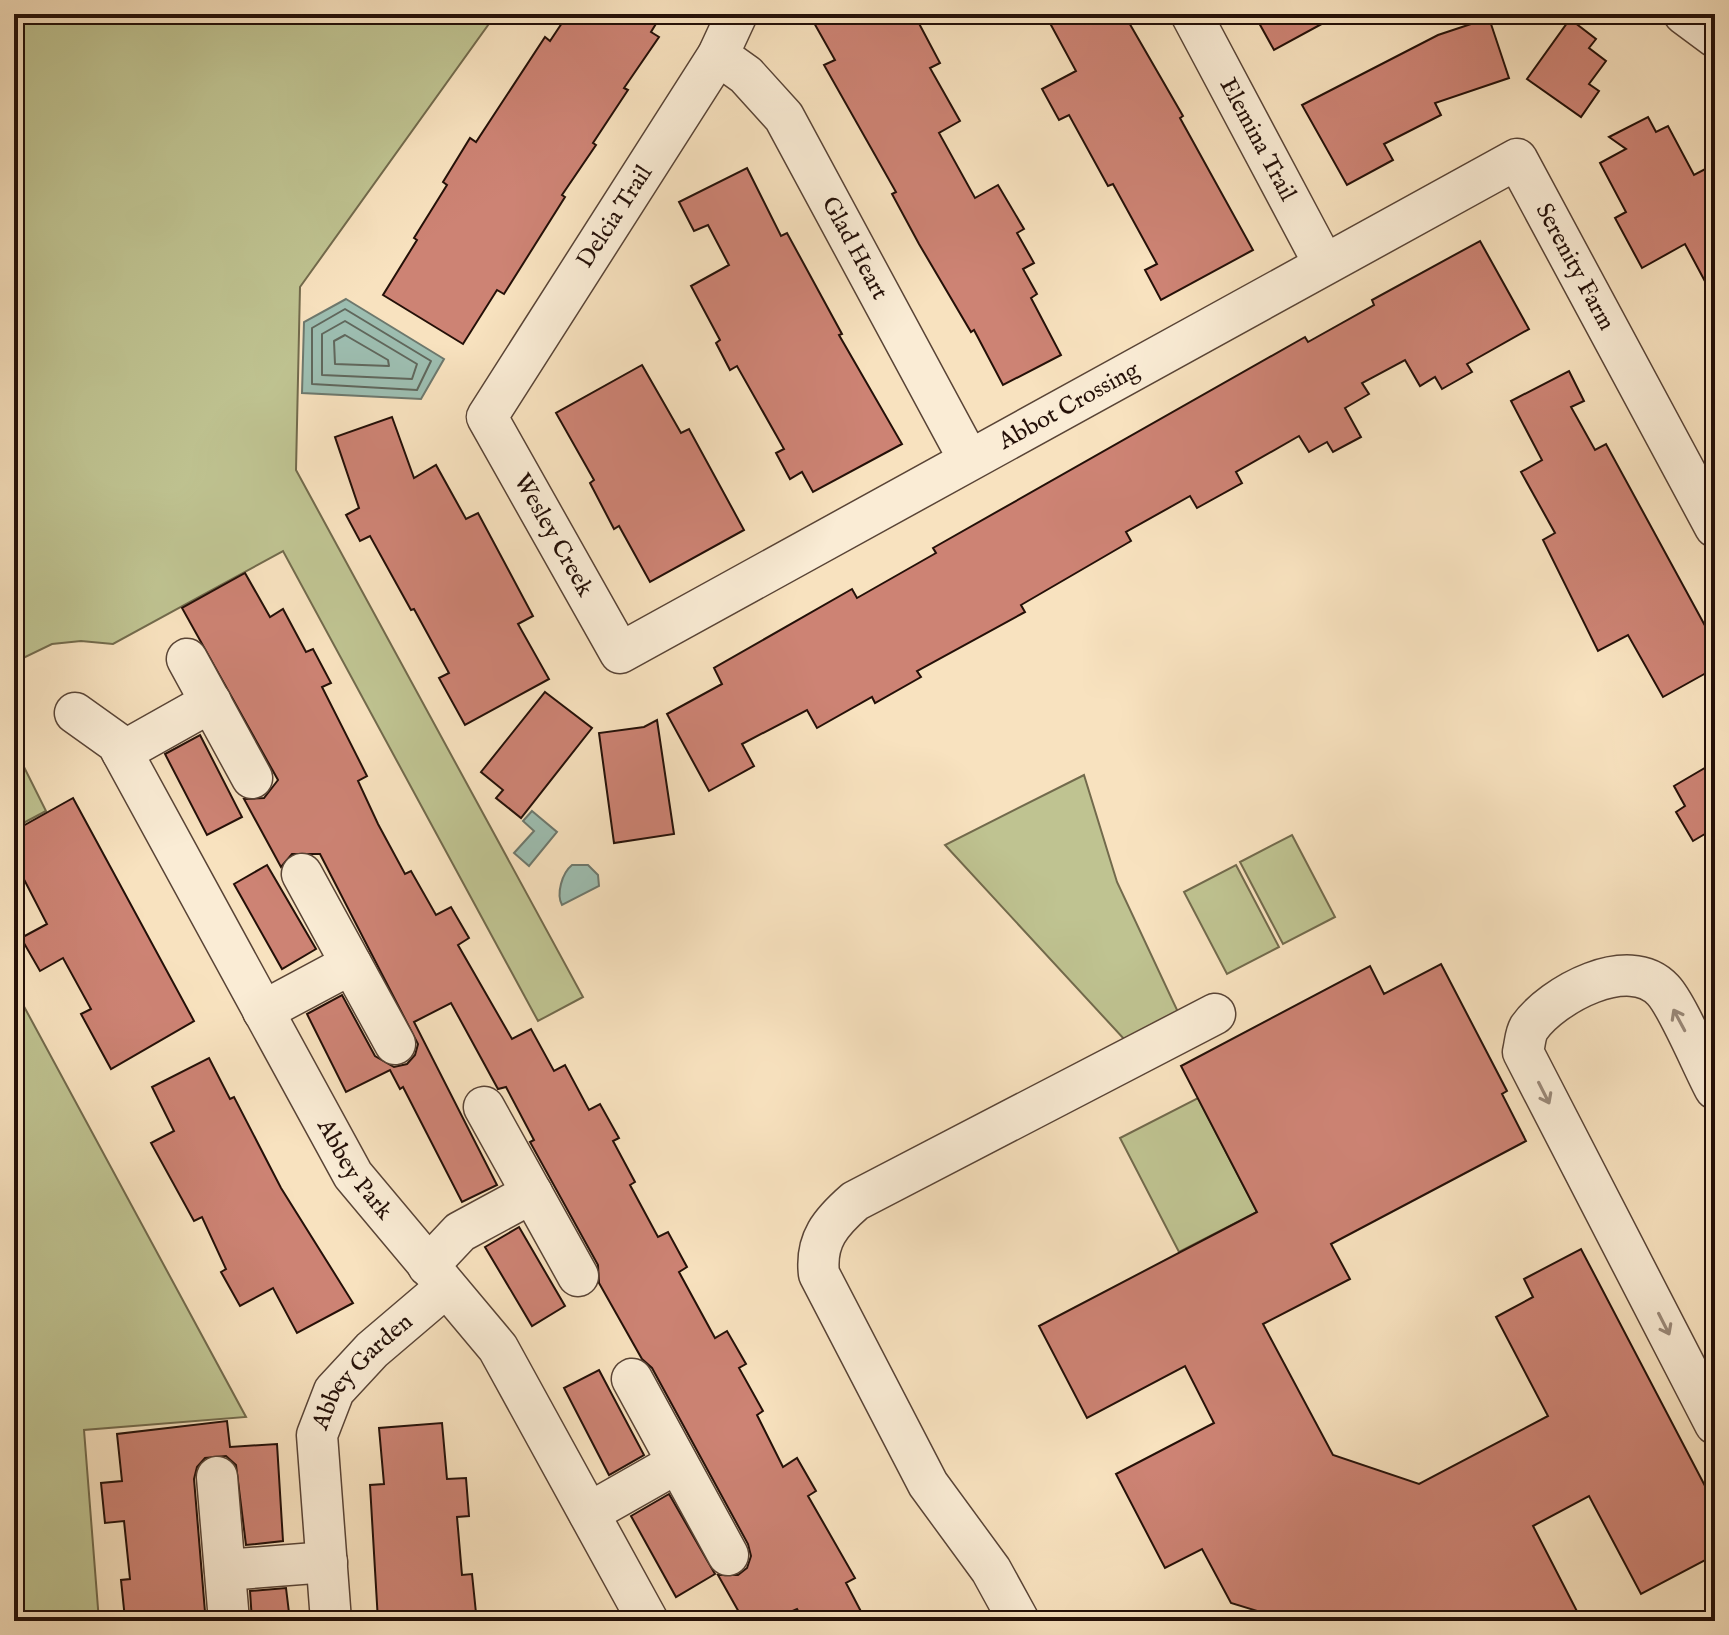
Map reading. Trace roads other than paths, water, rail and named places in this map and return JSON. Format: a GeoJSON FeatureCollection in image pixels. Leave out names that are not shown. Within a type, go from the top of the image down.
{"type":"FeatureCollection","features":[{"type":"Feature","properties":{"kind":"street","name":"Delcia Trail"},"geometry":{"type":"LineString","coordinates":[[487,417],[718,55],[737,14]]}},
{"type":"Feature","properties":{"kind":"street","name":"Elemina Trail"},"geometry":{"type":"LineString","coordinates":[[1191,14],[1324,264]]}},
{"type":"Feature","properties":{"kind":"street"},"geometry":{"type":"LineString","coordinates":[[1684,14],[1715,37]]}},
{"type":"Feature","properties":{"kind":"street","name":"Glad Heart"},"geometry":{"type":"LineString","coordinates":[[718,55],[746,75],[784,117],[968,458]]}},
{"type":"Feature","properties":{"kind":"street","name":"Abbot Crossing"},"geometry":{"type":"LineString","coordinates":[[620,653],[968,458],[1517,159]]}},
{"type":"Feature","properties":{"kind":"street","name":"Serenity Farm"},"geometry":{"type":"LineString","coordinates":[[1517,159],[1647,366],[1715,527]]}},
{"type":"Feature","properties":{"kind":"street","name":"Wesley Creek"},"geometry":{"type":"LineString","coordinates":[[487,417],[620,653]]}},
{"type":"Feature","properties":{"kind":"street"},"geometry":{"type":"LineString","coordinates":[[187,659],[252,778]]}},
{"type":"Feature","properties":{"kind":"street"},"geometry":{"type":"LineString","coordinates":[[122,752],[211,702]]}},
{"type":"Feature","properties":{"kind":"street","name":"Abbey Park"},"geometry":{"type":"LineString","coordinates":[[75,713],[117,743],[353,1175],[498,1348],[648,1621]]}},
{"type":"Feature","properties":{"kind":"street"},"geometry":{"type":"LineString","coordinates":[[302,874],[395,1044]]}},
{"type":"Feature","properties":{"kind":"street"},"geometry":{"type":"LineString","coordinates":[[263,1011],[351,964]]}},
{"type":"Feature","properties":{"kind":"street"},"geometry":{"type":"LineString","coordinates":[[1715,1089],[1663,989],[1634,976],[1604,977],[1549,1006],[1527,1031],[1523,1052],[1715,1424]]}},
{"type":"Feature","properties":{"kind":"street"},"geometry":{"type":"LineString","coordinates":[[1019,1621],[991,1570],[928,1484],[819,1274],[817,1258],[822,1237],[836,1217],[855,1201],[1215,1014]]}},
{"type":"Feature","properties":{"kind":"street"},"geometry":{"type":"LineString","coordinates":[[484,1107],[578,1276]]}},
{"type":"Feature","properties":{"kind":"street","name":"Abbey Garden"},"geometry":{"type":"LineString","coordinates":[[331,1621],[317,1435],[334,1391],[437,1276],[460,1232],[532,1193]]}},
{"type":"Feature","properties":{"kind":"street"},"geometry":{"type":"LineString","coordinates":[[632,1379],[728,1555]]}},
{"type":"Feature","properties":{"kind":"street"},"geometry":{"type":"LineString","coordinates":[[589,1513],[677,1463]]}},
{"type":"Feature","properties":{"kind":"street"},"geometry":{"type":"LineString","coordinates":[[217,1477],[229,1621]]}},
{"type":"Feature","properties":{"kind":"street"},"geometry":{"type":"LineString","coordinates":[[225,1570],[327,1562]]}},
{"type":"Feature","properties":{"kind":"water"},"geometry":{"type":"Polygon","coordinates":[[[346,299],[444,359],[421,399],[302,393],[304,322],[346,299]]]}},
{"type":"Feature","properties":{"kind":"water"},"geometry":{"type":"Polygon","coordinates":[[[532,811],[557,832],[529,866],[514,853],[534,831],[523,821],[532,811]]]}},
{"type":"Feature","properties":{"kind":"water"},"geometry":{"type":"Polygon","coordinates":[[[572,865],[588,865],[598,875],[599,886],[562,905],[561,884],[572,865]]]}}]}
